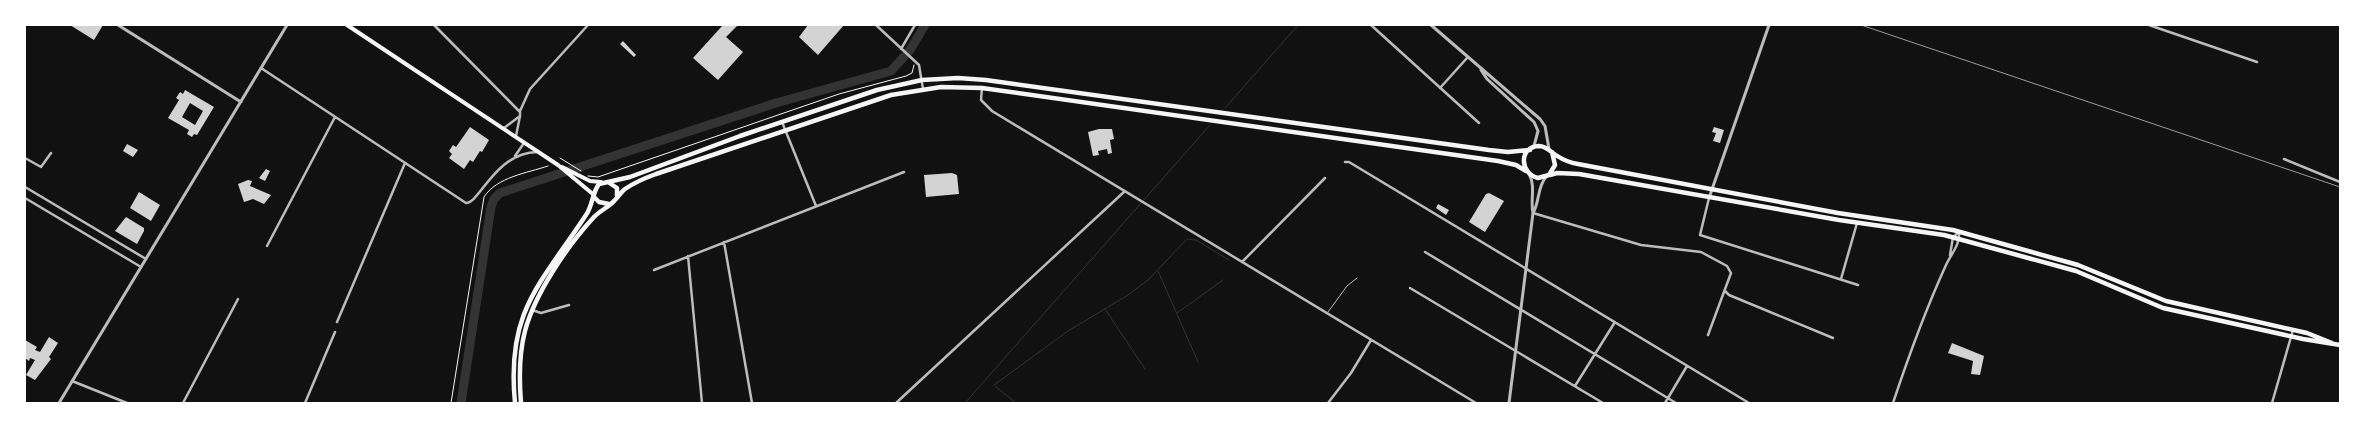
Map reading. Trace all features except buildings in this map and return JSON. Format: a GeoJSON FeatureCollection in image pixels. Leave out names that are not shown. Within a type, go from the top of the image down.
{"type":"FeatureCollection","features":[{"type":"Feature","properties":{"kind":"main road"},"geometry":{"type":"LineString","coordinates":[[347,25],[539,152],[558,164],[582,174],[592,182],[604,182],[630,177],[868,92],[922,80],[958,78],[986,80],[1496,151],[1531,149],[1541,146],[1560,158],[1578,164],[1713,190],[1959,232],[2078,265],[2166,301],[2293,330],[2335,344]]}},
{"type":"Feature","properties":{"kind":"main road"},"geometry":{"type":"LineString","coordinates":[[522,403],[520,374],[522,348],[532,310],[548,280],[593,218],[617,198],[622,191],[633,183],[656,174],[785,130],[881,98],[923,89],[982,88],[1498,161],[1516,165],[1538,178],[1557,172],[1573,173],[1709,198],[1953,237],[2076,272],[2163,308],[2291,337],[2335,344]]}},
{"type":"Feature","properties":{"kind":"main road"},"geometry":{"type":"LineString","coordinates":[[1527,173],[1524,158],[1531,149]]}},
{"type":"Feature","properties":{"kind":"main road"},"geometry":{"type":"LineString","coordinates":[[1548,175],[1555,165],[1551,151]]}},
{"type":"Feature","properties":{"kind":"main road"},"geometry":{"type":"LineString","coordinates":[[558,164],[602,204],[611,203]]}},
{"type":"Feature","properties":{"kind":"main road"},"geometry":{"type":"LineString","coordinates":[[515,403],[514,357],[524,313],[545,273],[587,214],[596,189],[604,182]]}},
{"type":"Feature","properties":{"kind":"main road"},"geometry":{"type":"LineString","coordinates":[[604,182],[615,186],[618,191],[617,198]]}},
{"type":"Feature","properties":{"kind":"street"},"geometry":{"type":"LineString","coordinates":[[118,25],[241,102]]}},
{"type":"Feature","properties":{"kind":"street"},"geometry":{"type":"LineString","coordinates":[[59,403],[287,25]]}},
{"type":"Feature","properties":{"kind":"street"},"geometry":{"type":"LineString","coordinates":[[434,25],[520,114]]}},
{"type":"Feature","properties":{"kind":"street"},"geometry":{"type":"LineString","coordinates":[[516,136],[520,114],[530,89],[588,25]]}},
{"type":"Feature","properties":{"kind":"street"},"geometry":{"type":"LineString","coordinates":[[876,25],[921,67],[923,89]]}},
{"type":"Feature","properties":{"kind":"street"},"geometry":{"type":"LineString","coordinates":[[902,50],[915,25]]}},
{"type":"Feature","properties":{"kind":"street"},"geometry":{"type":"LineString","coordinates":[[1371,25],[1479,123]]}},
{"type":"Feature","properties":{"kind":"street"},"geometry":{"type":"LineString","coordinates":[[1431,25],[1480,69],[1487,79],[1536,124],[1538,134],[1531,149]]}},
{"type":"Feature","properties":{"kind":"street"},"geometry":{"type":"LineString","coordinates":[[1770,25],[1709,198],[1700,235],[1858,285]]}},
{"type":"Feature","properties":{"kind":"street"},"geometry":{"type":"LineString","coordinates":[[2150,25],[2256,62]]}},
{"type":"Feature","properties":{"kind":"street"},"geometry":{"type":"LineString","coordinates":[[1440,88],[1467,58]]}},
{"type":"Feature","properties":{"kind":"street"},"geometry":{"type":"LineString","coordinates":[[261,68],[468,204],[472,202],[490,177],[515,156],[520,153],[539,152]]}},
{"type":"Feature","properties":{"kind":"street"},"geometry":{"type":"LineString","coordinates":[[1480,69],[1488,72],[1542,121],[1551,151]]}},
{"type":"Feature","properties":{"kind":"street"},"geometry":{"type":"LineString","coordinates":[[982,88],[981,100],[988,109],[1476,403]]}},
{"type":"Feature","properties":{"kind":"street"},"geometry":{"type":"LineString","coordinates":[[504,128],[520,114]]}},
{"type":"Feature","properties":{"kind":"street"},"geometry":{"type":"LineString","coordinates":[[267,246],[335,117]]}},
{"type":"Feature","properties":{"kind":"street"},"geometry":{"type":"LineString","coordinates":[[782,122],[816,206]]}},
{"type":"Feature","properties":{"kind":"street"},"geometry":{"type":"LineString","coordinates":[[515,156],[526,143]]}},
{"type":"Feature","properties":{"kind":"street"},"geometry":{"type":"LineString","coordinates":[[520,153],[526,143]]}},
{"type":"Feature","properties":{"kind":"street"},"geometry":{"type":"LineString","coordinates":[[25,158],[41,167],[51,153]]}},
{"type":"Feature","properties":{"kind":"street"},"geometry":{"type":"LineString","coordinates":[[2284,159],[2314,173],[2340,182]]}},
{"type":"Feature","properties":{"kind":"street"},"geometry":{"type":"LineString","coordinates":[[1345,162],[1349,162],[1748,403]]}},
{"type":"Feature","properties":{"kind":"street"},"geometry":{"type":"LineString","coordinates":[[337,322],[405,164]]}},
{"type":"Feature","properties":{"kind":"street"},"geometry":{"type":"LineString","coordinates":[[654,270],[904,172]]}},
{"type":"Feature","properties":{"kind":"street"},"geometry":{"type":"LineString","coordinates":[[1509,403],[1533,213],[1531,204],[1532,182],[1527,173]]}},
{"type":"Feature","properties":{"kind":"street"},"geometry":{"type":"LineString","coordinates":[[1533,213],[1537,206],[1541,184],[1548,175]]}},
{"type":"Feature","properties":{"kind":"street"},"geometry":{"type":"LineString","coordinates":[[1242,262],[1325,178]]}},
{"type":"Feature","properties":{"kind":"street"},"geometry":{"type":"LineString","coordinates":[[25,187],[146,259]]}},
{"type":"Feature","properties":{"kind":"street"},"geometry":{"type":"LineString","coordinates":[[896,403],[1125,191]]}},
{"type":"Feature","properties":{"kind":"street"},"geometry":{"type":"LineString","coordinates":[[25,198],[141,267]]}},
{"type":"Feature","properties":{"kind":"street"},"geometry":{"type":"LineString","coordinates":[[60,219],[65,211]]}},
{"type":"Feature","properties":{"kind":"street"},"geometry":{"type":"LineString","coordinates":[[1533,213],[1641,245],[1703,253],[1730,269],[1725,291],[1708,335]]}},
{"type":"Feature","properties":{"kind":"street"},"geometry":{"type":"LineString","coordinates":[[1841,279],[1858,223]]}},
{"type":"Feature","properties":{"kind":"street"},"geometry":{"type":"LineString","coordinates":[[1950,257],[1953,237],[1959,232]]}},
{"type":"Feature","properties":{"kind":"street"},"geometry":{"type":"LineString","coordinates":[[1893,403],[1925,310],[1960,239],[1959,232]]}},
{"type":"Feature","properties":{"kind":"street"},"geometry":{"type":"LineString","coordinates":[[104,245],[108,238]]}},
{"type":"Feature","properties":{"kind":"street"},"geometry":{"type":"LineString","coordinates":[[724,242],[752,403]]}},
{"type":"Feature","properties":{"kind":"street"},"geometry":{"type":"LineString","coordinates":[[1425,252],[1676,403]]}},
{"type":"Feature","properties":{"kind":"street"},"geometry":{"type":"LineString","coordinates":[[688,256],[702,403]]}},
{"type":"Feature","properties":{"kind":"street"},"geometry":{"type":"LineString","coordinates":[[1410,288],[1603,403]]}},
{"type":"Feature","properties":{"kind":"street"},"geometry":{"type":"LineString","coordinates":[[1725,291],[1833,338]]}},
{"type":"Feature","properties":{"kind":"street"},"geometry":{"type":"LineString","coordinates":[[183,403],[238,299]]}},
{"type":"Feature","properties":{"kind":"street"},"geometry":{"type":"LineString","coordinates":[[532,310],[541,313],[568,305]]}},
{"type":"Feature","properties":{"kind":"street"},"geometry":{"type":"LineString","coordinates":[[1575,386],[1615,322]]}},
{"type":"Feature","properties":{"kind":"street"},"geometry":{"type":"LineString","coordinates":[[2272,403],[2293,330]]}},
{"type":"Feature","properties":{"kind":"street"},"geometry":{"type":"LineString","coordinates":[[305,403],[335,332]]}},
{"type":"Feature","properties":{"kind":"street"},"geometry":{"type":"LineString","coordinates":[[1328,403],[1371,340]]}},
{"type":"Feature","properties":{"kind":"street"},"geometry":{"type":"LineString","coordinates":[[1665,403],[1687,366]]}},
{"type":"Feature","properties":{"kind":"street"},"geometry":{"type":"LineString","coordinates":[[72,381],[126,403]]}},
{"type":"Feature","properties":{"kind":"lane"},"geometry":{"type":"LineString","coordinates":[[1328,313],[1347,286],[1357,278]]}},
{"type":"Feature","properties":{"kind":"path"},"geometry":{"type":"LineString","coordinates":[[560,158],[582,174],[598,176],[839,94],[906,76],[912,73],[914,65]]}},
{"type":"Feature","properties":{"kind":"path"},"geometry":{"type":"LineString","coordinates":[[451,403],[484,197],[489,189],[497,183],[548,166]]}},
{"type":"Feature","properties":{"kind":"waterway"},"geometry":{"type":"LineString","coordinates":[[461,403],[491,207],[494,199],[500,193],[776,103],[891,71],[910,50],[925,25]]}},
{"type":"Feature","properties":{"kind":"waterway"},"geometry":{"type":"LineString","coordinates":[[1225,108],[1298,25]]}},
{"type":"Feature","properties":{"kind":"waterway"},"geometry":{"type":"LineString","coordinates":[[965,403],[1210,125]]}},
{"type":"Feature","properties":{"kind":"waterway"},"geometry":{"type":"LineString","coordinates":[[994,385],[1068,331],[1128,295],[1148,280],[1187,239],[1196,240],[1229,260]]}},
{"type":"Feature","properties":{"kind":"waterway"},"geometry":{"type":"LineString","coordinates":[[1158,271],[1198,362]]}},
{"type":"Feature","properties":{"kind":"waterway"},"geometry":{"type":"LineString","coordinates":[[1177,313],[1223,280]]}},
{"type":"Feature","properties":{"kind":"waterway"},"geometry":{"type":"LineString","coordinates":[[1105,309],[1145,369]]}},
{"type":"Feature","properties":{"kind":"waterway"},"geometry":{"type":"LineString","coordinates":[[995,386],[1016,403]]}},
{"type":"Feature","properties":{"kind":"railway"},"geometry":{"type":"LineString","coordinates":[[1861,25],[2340,187]]}}]}
